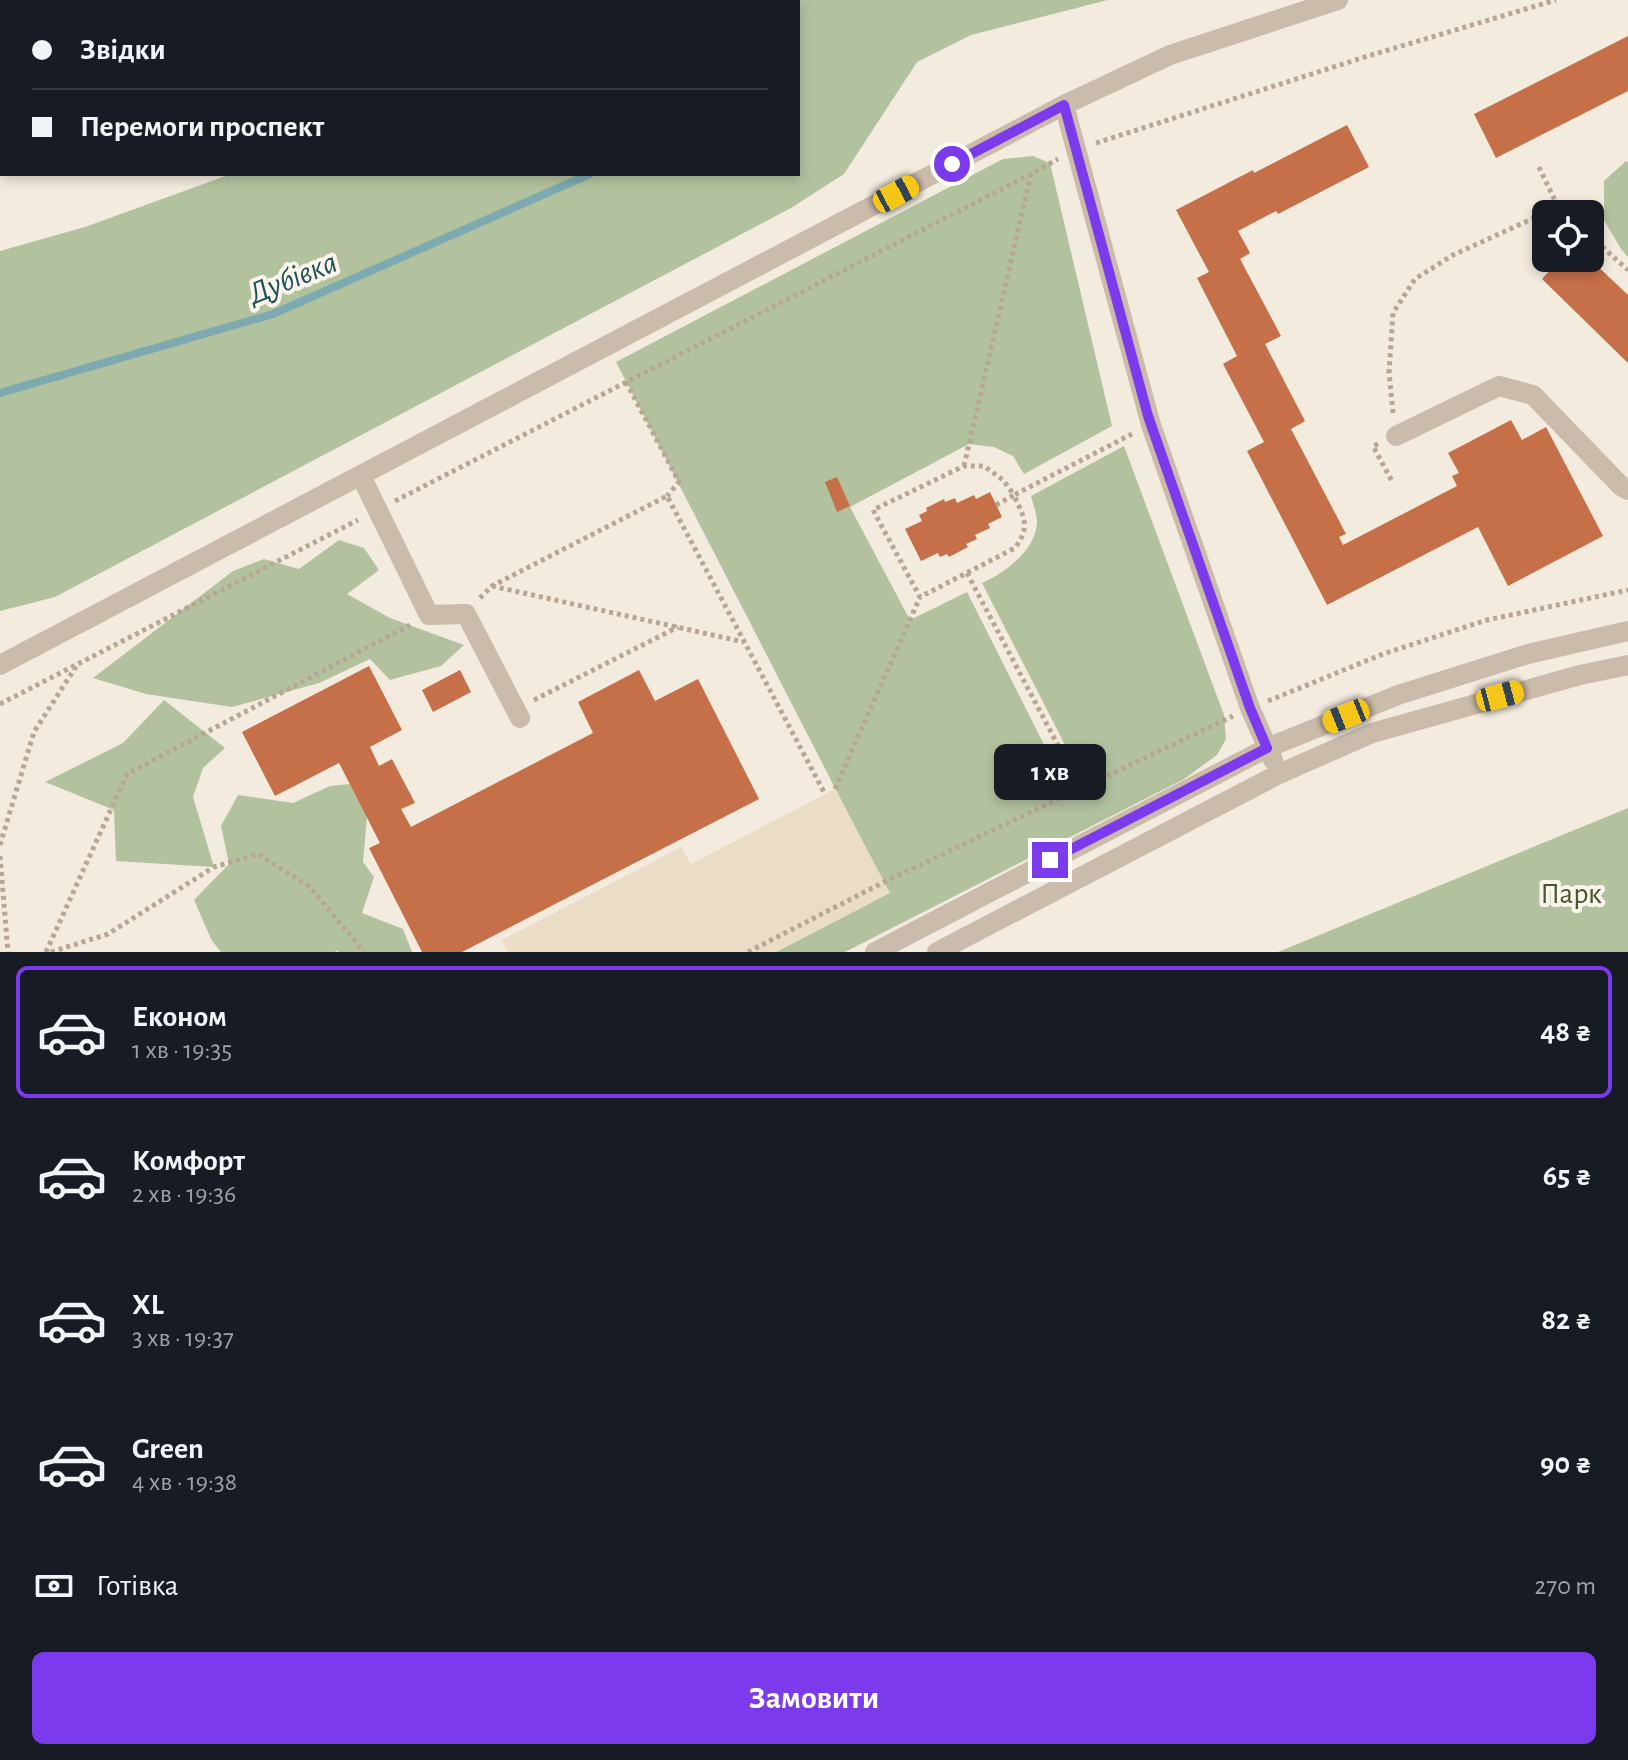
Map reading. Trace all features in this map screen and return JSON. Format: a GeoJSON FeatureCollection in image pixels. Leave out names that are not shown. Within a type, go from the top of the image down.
{"type":"FeatureCollection","features":[{"type":"Feature","properties":{"kind":"street"},"geometry":{"type":"LineString","coordinates":[[0,665],[1064,105],[1170,55],[1338,0]]}},
{"type":"Feature","properties":{"kind":"street"},"geometry":{"type":"LineString","coordinates":[[1064,105],[1151,425],[1250,708],[1279,774]]}},
{"type":"Feature","properties":{"kind":"street"},"geometry":{"type":"LineString","coordinates":[[1396,436],[1499,386],[1533,395],[1628,490]]}},
{"type":"Feature","properties":{"kind":"street"},"geometry":{"type":"LineString","coordinates":[[361,476],[429,615],[466,614],[518,713]]}},
{"type":"Feature","properties":{"kind":"street"},"geometry":{"type":"LineString","coordinates":[[875,952],[1267,748],[1398,695],[1528,654],[1628,631]]}},
{"type":"Feature","properties":{"kind":"street"},"geometry":{"type":"LineString","coordinates":[[937,952],[1279,774],[1372,733],[1580,675],[1628,665]]}},
{"type":"Feature","properties":{"kind":"path"},"geometry":{"type":"LineString","coordinates":[[0,704],[1076,149],[1556,0]]}},
{"type":"Feature","properties":{"kind":"path"},"geometry":{"type":"LineString","coordinates":[[1539,167],[1555,200]]}},
{"type":"Feature","properties":{"kind":"path"},"geometry":{"type":"LineString","coordinates":[[964,466],[1031,174]]}},
{"type":"Feature","properties":{"kind":"path"},"geometry":{"type":"LineString","coordinates":[[1393,483],[1373,446],[1396,436],[1389,372],[1393,313],[1415,279],[1453,255],[1532,219]]}},
{"type":"Feature","properties":{"kind":"path"},"geometry":{"type":"LineString","coordinates":[[1604,249],[1628,270]]}},
{"type":"Feature","properties":{"kind":"path"},"geometry":{"type":"LineString","coordinates":[[466,614],[492,586],[667,496],[679,482],[626,382]]}},
{"type":"Feature","properties":{"kind":"path"},"geometry":{"type":"LineString","coordinates":[[996,505],[1151,425]]}},
{"type":"Feature","properties":{"kind":"path"},"geometry":{"type":"LineString","coordinates":[[835,789],[920,597],[1015,548],[1025,535],[1024,517],[1014,495],[1003,480],[984,466],[964,466],[873,510],[920,597]]}},
{"type":"Feature","properties":{"kind":"path"},"geometry":{"type":"LineString","coordinates":[[667,496],[825,794]]}},
{"type":"Feature","properties":{"kind":"path"},"geometry":{"type":"LineString","coordinates":[[967,573],[1081,789]]}},
{"type":"Feature","properties":{"kind":"path"},"geometry":{"type":"LineString","coordinates":[[492,586],[744,642]]}},
{"type":"Feature","properties":{"kind":"path"},"geometry":{"type":"LineString","coordinates":[[748,952],[884,882],[1250,708],[1383,654],[1487,620],[1628,590]]}},
{"type":"Feature","properties":{"kind":"path"},"geometry":{"type":"LineString","coordinates":[[49,952],[127,774],[429,615]]}},
{"type":"Feature","properties":{"kind":"path"},"geometry":{"type":"LineString","coordinates":[[518,713],[678,627]]}},
{"type":"Feature","properties":{"kind":"path"},"geometry":{"type":"LineString","coordinates":[[0,845],[34,732],[78,664]]}},
{"type":"Feature","properties":{"kind":"path"},"geometry":{"type":"LineString","coordinates":[[49,952],[108,934],[214,867],[258,854],[310,887],[364,952]]}},
{"type":"Feature","properties":{"kind":"path"},"geometry":{"type":"LineString","coordinates":[[0,856],[8,952]]}},
{"type":"Feature","properties":{"kind":"green space"},"geometry":{"type":"Polygon","coordinates":[[[800,0],[1108,0],[971,35],[917,62],[844,174],[791,208],[55,597],[0,611],[0,251],[85,227],[225,176],[800,176],[800,0]]]}},
{"type":"Feature","properties":{"kind":"green space"},"geometry":{"type":"Polygon","coordinates":[[[1033,156],[1050,163],[1112,426],[1024,474],[1013,456],[994,447],[969,444],[850,507],[910,620],[967,592],[1069,794],[1086,786],[982,583],[1009,567],[1031,542],[1037,522],[1031,496],[1124,446],[1224,715],[1226,739],[1217,755],[1184,779],[845,952],[776,952],[889,893],[616,362],[1003,159],[1033,156]]]}},
{"type":"Feature","properties":{"kind":"green space"},"geometry":{"type":"Polygon","coordinates":[[[1628,162],[1628,257],[1604,220],[1604,181],[1628,162]]]}},
{"type":"Feature","properties":{"kind":"green space"},"geometry":{"type":"Polygon","coordinates":[[[339,540],[364,548],[379,570],[347,594],[390,618],[464,645],[441,666],[390,680],[370,659],[319,683],[232,707],[146,694],[93,678],[233,571],[264,559],[299,569],[339,540]]]}},
{"type":"Feature","properties":{"kind":"green space"},"geometry":{"type":"Polygon","coordinates":[[[164,700],[225,748],[203,768],[193,797],[214,867],[116,861],[114,810],[45,782],[123,743],[164,700]]]}},
{"type":"Feature","properties":{"kind":"green space"},"geometry":{"type":"Polygon","coordinates":[[[350,784],[367,817],[363,862],[374,877],[362,913],[403,929],[412,952],[221,952],[212,941],[194,900],[229,864],[221,826],[238,795],[293,803],[330,786],[350,784]]]}},
{"type":"Feature","properties":{"kind":"green space","name":"Парк"},"geometry":{"type":"Polygon","coordinates":[[[1628,808],[1628,952],[1278,952],[1628,808]]]}},
{"type":"Feature","properties":{"kind":"shaded area"},"geometry":{"type":"Polygon","coordinates":[[[835,789],[890,893],[776,952],[508,952],[502,940],[681,847],[691,864],[835,789]]]}},
{"type":"Feature","properties":{"kind":"building"},"geometry":{"type":"Polygon","coordinates":[[[1628,36],[1628,91],[1496,158],[1474,114],[1628,36]]]}},
{"type":"Feature","properties":{"kind":"building"},"geometry":{"type":"Polygon","coordinates":[[[1347,125],[1369,167],[1238,231],[1250,253],[1240,259],[1281,336],[1265,344],[1305,421],[1291,429],[1346,534],[1339,537],[1343,545],[1457,486],[1452,476],[1459,473],[1448,453],[1511,420],[1522,440],[1546,427],[1603,536],[1508,586],[1478,527],[1327,605],[1247,451],[1264,442],[1223,364],[1237,356],[1197,278],[1209,272],[1176,210],[1347,125]]]}},
{"type":"Feature","properties":{"kind":"building"},"geometry":{"type":"Polygon","coordinates":[[[1548,272],[1604,272],[1628,295],[1628,363],[1542,279],[1548,272]]]}},
{"type":"Feature","properties":{"kind":"building"},"geometry":{"type":"Polygon","coordinates":[[[837,477],[850,506],[837,512],[825,482],[837,477]]]}},
{"type":"Feature","properties":{"kind":"building"},"geometry":{"type":"Polygon","coordinates":[[[990,492],[1002,517],[988,524],[990,528],[975,535],[977,539],[966,544],[968,547],[949,557],[947,554],[940,557],[938,553],[921,561],[905,529],[922,521],[919,515],[927,511],[926,508],[944,499],[945,502],[955,498],[957,503],[990,492]]]}},
{"type":"Feature","properties":{"kind":"building"},"geometry":{"type":"Polygon","coordinates":[[[369,666],[402,730],[370,747],[379,766],[392,759],[415,803],[401,809],[411,827],[593,733],[578,702],[639,670],[655,701],[698,679],[759,799],[462,952],[422,952],[369,848],[380,843],[339,763],[275,796],[242,732],[369,666]]]}},
{"type":"Feature","properties":{"kind":"building"},"geometry":{"type":"Polygon","coordinates":[[[460,670],[471,692],[433,712],[422,690],[460,670]]]}},
{"type":"Feature","properties":{"kind":"waterway","name":"Дубівка"},"geometry":{"type":"LineString","coordinates":[[0,393],[273,314],[585,176]]}},
{"type":"Feature","properties":{"kind":"route"},"geometry":{"type":"LineString","coordinates":[[952,164],[1064,105],[1151,425],[1250,708],[1267,748],[1050,860]]}}]}
